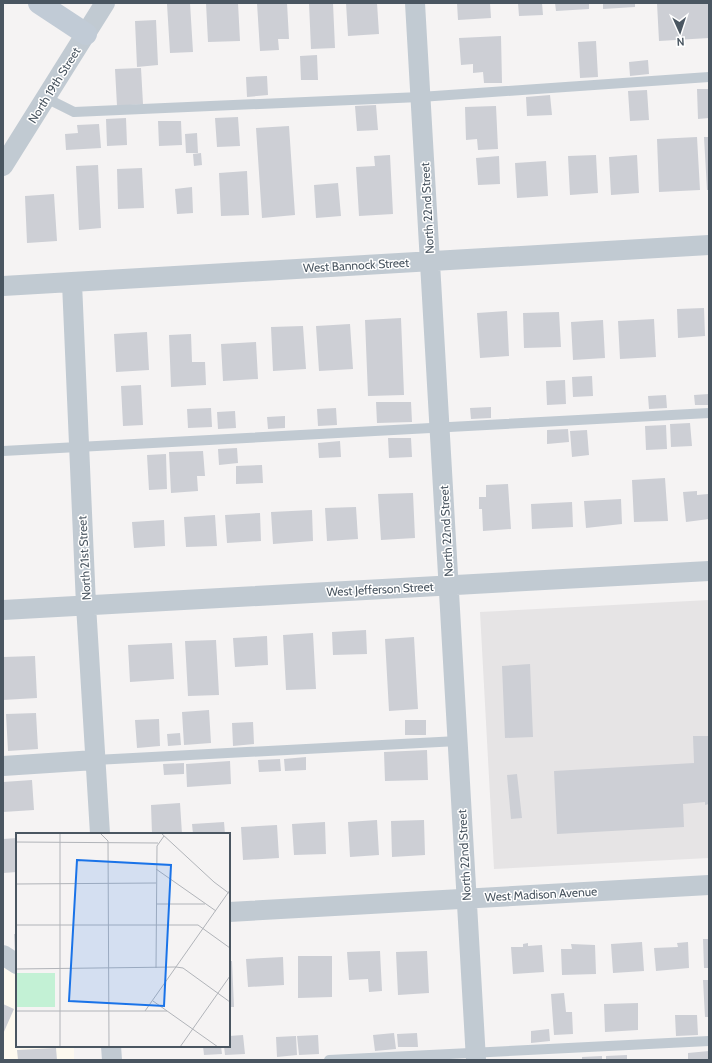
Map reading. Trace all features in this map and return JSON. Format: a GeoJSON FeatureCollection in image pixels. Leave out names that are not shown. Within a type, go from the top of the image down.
{"type":"FeatureCollection","features":[{"type":"Feature","properties":{"kind":"street"},"geometry":{"type":"LineString","coordinates":[[38,3],[86,34]]}},
{"type":"Feature","properties":{"kind":"street","name":"North 19th Street"},"geometry":{"type":"LineString","coordinates":[[3,166],[105,3]]}},
{"type":"Feature","properties":{"kind":"street","name":"North 22nd Street"},"geometry":{"type":"LineString","coordinates":[[415,3],[476,1056]]}},
{"type":"Feature","properties":{"kind":"street","name":"West Bannock Street"},"geometry":{"type":"LineString","coordinates":[[3,286],[709,245]]}},
{"type":"Feature","properties":{"kind":"street","name":"North 21st Street"},"geometry":{"type":"LineString","coordinates":[[72,283],[86,605],[100,833]]}},
{"type":"Feature","properties":{"kind":"street","name":"West Jefferson Street"},"geometry":{"type":"LineString","coordinates":[[3,610],[709,571]]}},
{"type":"Feature","properties":{"kind":"street"},"geometry":{"type":"LineString","coordinates":[[3,766],[96,760]]}},
{"type":"Feature","properties":{"kind":"street","name":"West Madison Avenue"},"geometry":{"type":"LineString","coordinates":[[230,912],[709,885]]}},
{"type":"Feature","properties":{"kind":"street"},"geometry":{"type":"LineString","coordinates":[[3,955],[16,963]]}},
{"type":"Feature","properties":{"kind":"street"},"geometry":{"type":"LineString","coordinates":[[111,1047],[112,1060]]}},
{"type":"Feature","properties":{"kind":"lane"},"geometry":{"type":"LineString","coordinates":[[46,98],[74,112],[420,97],[709,77]]}},
{"type":"Feature","properties":{"kind":"lane"},"geometry":{"type":"LineString","coordinates":[[3,451],[709,413]]}},
{"type":"Feature","properties":{"kind":"lane"},"geometry":{"type":"LineString","coordinates":[[96,760],[458,740]]}},
{"type":"Feature","properties":{"kind":"lane"},"geometry":{"type":"LineString","coordinates":[[329,1060],[476,1056],[709,1041]]}},
{"type":"Feature","properties":{"kind":"shaded area"},"geometry":{"type":"Polygon","coordinates":[[[709,600],[709,858],[494,869],[480,612],[709,600]]]}},
{"type":"Feature","properties":{"kind":"shaded area"},"geometry":{"type":"Polygon","coordinates":[[[3,967],[16,975],[16,1047],[74,1047],[74,1060],[3,1060],[3,967]]]}},
{"type":"Feature","properties":{"kind":"building"},"geometry":{"type":"Polygon","coordinates":[[[190,3],[193,52],[170,53],[167,4],[190,3]]]}},
{"type":"Feature","properties":{"kind":"building"},"geometry":{"type":"Polygon","coordinates":[[[206,3],[238,3],[240,41],[208,42],[206,3]]]}},
{"type":"Feature","properties":{"kind":"building"},"geometry":{"type":"Polygon","coordinates":[[[257,3],[287,3],[289,39],[278,39],[279,50],[260,51],[257,3]]]}},
{"type":"Feature","properties":{"kind":"building"},"geometry":{"type":"Polygon","coordinates":[[[309,3],[333,3],[335,48],[311,49],[309,3]]]}},
{"type":"Feature","properties":{"kind":"building"},"geometry":{"type":"Polygon","coordinates":[[[346,3],[377,3],[379,34],[348,36],[346,3]]]}},
{"type":"Feature","properties":{"kind":"building"},"geometry":{"type":"Polygon","coordinates":[[[457,3],[490,3],[491,18],[458,20],[457,3]]]}},
{"type":"Feature","properties":{"kind":"building"},"geometry":{"type":"Polygon","coordinates":[[[518,3],[542,3],[543,15],[519,16],[518,3]]]}},
{"type":"Feature","properties":{"kind":"building"},"geometry":{"type":"Polygon","coordinates":[[[555,3],[589,3],[589,9],[556,11],[555,3]]]}},
{"type":"Feature","properties":{"kind":"building"},"geometry":{"type":"Polygon","coordinates":[[[603,3],[635,3],[635,7],[603,9],[603,3]]]}},
{"type":"Feature","properties":{"kind":"building"},"geometry":{"type":"Polygon","coordinates":[[[657,3],[709,3],[709,38],[659,41],[657,3]]]}},
{"type":"Feature","properties":{"kind":"building"},"geometry":{"type":"Polygon","coordinates":[[[156,20],[158,65],[137,67],[135,21],[156,20]]]}},
{"type":"Feature","properties":{"kind":"building"},"geometry":{"type":"Polygon","coordinates":[[[501,36],[502,83],[484,83],[483,72],[473,73],[473,64],[461,65],[459,38],[501,36]]]}},
{"type":"Feature","properties":{"kind":"building"},"geometry":{"type":"Polygon","coordinates":[[[596,41],[598,77],[580,78],[578,42],[596,41]]]}},
{"type":"Feature","properties":{"kind":"building"},"geometry":{"type":"Polygon","coordinates":[[[317,55],[318,80],[301,80],[300,56],[317,55]]]}},
{"type":"Feature","properties":{"kind":"building"},"geometry":{"type":"Polygon","coordinates":[[[648,60],[649,74],[630,76],[629,62],[648,60]]]}},
{"type":"Feature","properties":{"kind":"building"},"geometry":{"type":"Polygon","coordinates":[[[141,68],[143,104],[117,106],[115,69],[141,68]]]}},
{"type":"Feature","properties":{"kind":"building"},"geometry":{"type":"Polygon","coordinates":[[[267,76],[268,95],[247,97],[246,77],[267,76]]]}},
{"type":"Feature","properties":{"kind":"building"},"geometry":{"type":"Polygon","coordinates":[[[697,89],[709,89],[709,118],[698,119],[697,89]]]}},
{"type":"Feature","properties":{"kind":"building"},"geometry":{"type":"Polygon","coordinates":[[[647,90],[649,120],[630,121],[628,91],[647,90]]]}},
{"type":"Feature","properties":{"kind":"building"},"geometry":{"type":"Polygon","coordinates":[[[550,95],[552,115],[527,116],[526,97],[550,95]]]}},
{"type":"Feature","properties":{"kind":"building"},"geometry":{"type":"Polygon","coordinates":[[[376,105],[378,130],[357,131],[355,106],[376,105]]]}},
{"type":"Feature","properties":{"kind":"building"},"geometry":{"type":"Polygon","coordinates":[[[496,106],[498,149],[478,150],[477,139],[466,140],[465,107],[496,106]]]}},
{"type":"Feature","properties":{"kind":"building"},"geometry":{"type":"Polygon","coordinates":[[[238,117],[240,146],[217,147],[215,118],[238,117]]]}},
{"type":"Feature","properties":{"kind":"building"},"geometry":{"type":"Polygon","coordinates":[[[126,118],[127,145],[107,146],[106,119],[126,118]]]}},
{"type":"Feature","properties":{"kind":"building"},"geometry":{"type":"Polygon","coordinates":[[[158,121],[181,121],[182,145],[159,146],[158,121]]]}},
{"type":"Feature","properties":{"kind":"building"},"geometry":{"type":"Polygon","coordinates":[[[99,124],[101,148],[66,150],[65,134],[78,133],[77,125],[99,124]]]}},
{"type":"Feature","properties":{"kind":"building"},"geometry":{"type":"Polygon","coordinates":[[[289,126],[295,215],[262,218],[256,128],[289,126]]]}},
{"type":"Feature","properties":{"kind":"building"},"geometry":{"type":"Polygon","coordinates":[[[197,133],[198,153],[186,153],[185,134],[197,133]]]}},
{"type":"Feature","properties":{"kind":"building"},"geometry":{"type":"Polygon","coordinates":[[[697,137],[700,190],[659,192],[657,139],[697,137]]]}},
{"type":"Feature","properties":{"kind":"building"},"geometry":{"type":"Polygon","coordinates":[[[704,137],[709,137],[709,190],[707,190],[704,137]]]}},
{"type":"Feature","properties":{"kind":"building"},"geometry":{"type":"Polygon","coordinates":[[[201,153],[202,165],[194,166],[193,154],[201,153]]]}},
{"type":"Feature","properties":{"kind":"building"},"geometry":{"type":"Polygon","coordinates":[[[390,155],[393,214],[359,216],[356,167],[375,166],[374,156],[390,155]]]}},
{"type":"Feature","properties":{"kind":"building"},"geometry":{"type":"Polygon","coordinates":[[[596,155],[598,193],[570,195],[568,156],[596,155]]]}},
{"type":"Feature","properties":{"kind":"building"},"geometry":{"type":"Polygon","coordinates":[[[637,155],[639,193],[611,195],[609,157],[637,155]]]}},
{"type":"Feature","properties":{"kind":"building"},"geometry":{"type":"Polygon","coordinates":[[[499,156],[500,184],[478,185],[476,158],[499,156]]]}},
{"type":"Feature","properties":{"kind":"building"},"geometry":{"type":"Polygon","coordinates":[[[546,161],[548,196],[517,198],[515,163],[546,161]]]}},
{"type":"Feature","properties":{"kind":"building"},"geometry":{"type":"Polygon","coordinates":[[[98,165],[101,228],[79,230],[76,166],[98,165]]]}},
{"type":"Feature","properties":{"kind":"building"},"geometry":{"type":"Polygon","coordinates":[[[142,168],[144,208],[118,209],[117,169],[142,168]]]}},
{"type":"Feature","properties":{"kind":"building"},"geometry":{"type":"Polygon","coordinates":[[[247,171],[249,215],[221,216],[219,173],[247,171]]]}},
{"type":"Feature","properties":{"kind":"building"},"geometry":{"type":"Polygon","coordinates":[[[338,183],[341,216],[316,218],[314,185],[338,183]]]}},
{"type":"Feature","properties":{"kind":"building"},"geometry":{"type":"Polygon","coordinates":[[[192,187],[193,213],[177,214],[175,189],[192,187]]]}},
{"type":"Feature","properties":{"kind":"building"},"geometry":{"type":"Polygon","coordinates":[[[54,194],[57,241],[27,243],[25,196],[54,194]]]}},
{"type":"Feature","properties":{"kind":"building"},"geometry":{"type":"Polygon","coordinates":[[[704,308],[705,336],[678,338],[677,309],[704,308]]]}},
{"type":"Feature","properties":{"kind":"building"},"geometry":{"type":"Polygon","coordinates":[[[507,311],[509,356],[480,358],[477,313],[507,311]]]}},
{"type":"Feature","properties":{"kind":"building"},"geometry":{"type":"Polygon","coordinates":[[[559,312],[561,347],[524,348],[523,313],[559,312]]]}},
{"type":"Feature","properties":{"kind":"building"},"geometry":{"type":"Polygon","coordinates":[[[401,318],[404,395],[368,396],[365,320],[401,318]]]}},
{"type":"Feature","properties":{"kind":"building"},"geometry":{"type":"Polygon","coordinates":[[[654,319],[656,357],[620,359],[618,321],[654,319]]]}},
{"type":"Feature","properties":{"kind":"building"},"geometry":{"type":"Polygon","coordinates":[[[603,320],[605,358],[573,360],[571,322],[603,320]]]}},
{"type":"Feature","properties":{"kind":"building"},"geometry":{"type":"Polygon","coordinates":[[[350,324],[353,369],[319,371],[316,326],[350,324]]]}},
{"type":"Feature","properties":{"kind":"building"},"geometry":{"type":"Polygon","coordinates":[[[303,326],[306,369],[273,371],[271,327],[303,326]]]}},
{"type":"Feature","properties":{"kind":"building"},"geometry":{"type":"Polygon","coordinates":[[[147,332],[149,370],[116,372],[114,334],[147,332]]]}},
{"type":"Feature","properties":{"kind":"building"},"geometry":{"type":"Polygon","coordinates":[[[191,334],[192,362],[205,362],[206,385],[171,387],[169,335],[191,334]]]}},
{"type":"Feature","properties":{"kind":"building"},"geometry":{"type":"Polygon","coordinates":[[[256,342],[258,379],[223,381],[221,344],[256,342]]]}},
{"type":"Feature","properties":{"kind":"building"},"geometry":{"type":"Polygon","coordinates":[[[592,376],[593,396],[573,397],[572,377],[592,376]]]}},
{"type":"Feature","properties":{"kind":"building"},"geometry":{"type":"Polygon","coordinates":[[[565,380],[566,404],[547,405],[546,381],[565,380]]]}},
{"type":"Feature","properties":{"kind":"building"},"geometry":{"type":"Polygon","coordinates":[[[141,385],[143,425],[123,426],[121,386],[141,385]]]}},
{"type":"Feature","properties":{"kind":"building"},"geometry":{"type":"Polygon","coordinates":[[[709,394],[709,405],[695,405],[694,395],[709,394]]]}},
{"type":"Feature","properties":{"kind":"building"},"geometry":{"type":"Polygon","coordinates":[[[666,395],[667,408],[649,409],[648,396],[666,395]]]}},
{"type":"Feature","properties":{"kind":"building"},"geometry":{"type":"Polygon","coordinates":[[[376,402],[411,402],[412,422],[377,423],[376,402]]]}},
{"type":"Feature","properties":{"kind":"building"},"geometry":{"type":"Polygon","coordinates":[[[491,407],[491,418],[471,419],[470,408],[491,407]]]}},
{"type":"Feature","properties":{"kind":"building"},"geometry":{"type":"Polygon","coordinates":[[[211,408],[212,427],[188,428],[187,409],[211,408]]]}},
{"type":"Feature","properties":{"kind":"building"},"geometry":{"type":"Polygon","coordinates":[[[336,408],[337,425],[318,426],[317,409],[336,408]]]}},
{"type":"Feature","properties":{"kind":"building"},"geometry":{"type":"Polygon","coordinates":[[[235,411],[236,428],[218,429],[217,412],[235,411]]]}},
{"type":"Feature","properties":{"kind":"building"},"geometry":{"type":"Polygon","coordinates":[[[285,416],[285,428],[268,429],[267,417],[285,416]]]}},
{"type":"Feature","properties":{"kind":"building"},"geometry":{"type":"Polygon","coordinates":[[[690,423],[692,446],[671,447],[670,424],[690,423]]]}},
{"type":"Feature","properties":{"kind":"building"},"geometry":{"type":"Polygon","coordinates":[[[666,425],[667,449],[646,450],[645,426],[666,425]]]}},
{"type":"Feature","properties":{"kind":"building"},"geometry":{"type":"Polygon","coordinates":[[[568,429],[569,442],[547,444],[547,430],[568,429]]]}},
{"type":"Feature","properties":{"kind":"building"},"geometry":{"type":"Polygon","coordinates":[[[587,430],[589,455],[572,457],[570,431],[587,430]]]}},
{"type":"Feature","properties":{"kind":"building"},"geometry":{"type":"Polygon","coordinates":[[[388,438],[411,438],[412,457],[389,458],[388,438]]]}},
{"type":"Feature","properties":{"kind":"building"},"geometry":{"type":"Polygon","coordinates":[[[340,441],[341,457],[319,458],[318,443],[340,441]]]}},
{"type":"Feature","properties":{"kind":"building"},"geometry":{"type":"Polygon","coordinates":[[[237,448],[238,463],[219,465],[218,449],[237,448]]]}},
{"type":"Feature","properties":{"kind":"building"},"geometry":{"type":"Polygon","coordinates":[[[203,451],[205,476],[197,476],[198,491],[171,493],[169,452],[203,451]]]}},
{"type":"Feature","properties":{"kind":"building"},"geometry":{"type":"Polygon","coordinates":[[[166,454],[167,489],[149,490],[147,455],[166,454]]]}},
{"type":"Feature","properties":{"kind":"building"},"geometry":{"type":"Polygon","coordinates":[[[262,465],[263,483],[236,484],[236,466],[262,465]]]}},
{"type":"Feature","properties":{"kind":"building"},"geometry":{"type":"Polygon","coordinates":[[[665,478],[668,521],[634,522],[632,480],[665,478]]]}},
{"type":"Feature","properties":{"kind":"building"},"geometry":{"type":"Polygon","coordinates":[[[508,484],[511,529],[483,531],[482,509],[479,509],[479,497],[486,497],[486,485],[508,484]]]}},
{"type":"Feature","properties":{"kind":"building"},"geometry":{"type":"Polygon","coordinates":[[[697,491],[697,495],[708,494],[709,519],[686,522],[683,492],[697,491]]]}},
{"type":"Feature","properties":{"kind":"building"},"geometry":{"type":"Polygon","coordinates":[[[413,493],[415,538],[381,540],[378,494],[413,493]]]}},
{"type":"Feature","properties":{"kind":"building"},"geometry":{"type":"Polygon","coordinates":[[[621,499],[622,524],[586,528],[584,501],[621,499]]]}},
{"type":"Feature","properties":{"kind":"building"},"geometry":{"type":"Polygon","coordinates":[[[572,502],[573,527],[532,529],[531,504],[572,502]]]}},
{"type":"Feature","properties":{"kind":"building"},"geometry":{"type":"Polygon","coordinates":[[[356,507],[358,539],[327,541],[325,508],[356,507]]]}},
{"type":"Feature","properties":{"kind":"building"},"geometry":{"type":"Polygon","coordinates":[[[312,510],[313,541],[273,544],[271,512],[312,510]]]}},
{"type":"Feature","properties":{"kind":"building"},"geometry":{"type":"Polygon","coordinates":[[[260,513],[261,541],[227,543],[225,515],[260,513]]]}},
{"type":"Feature","properties":{"kind":"building"},"geometry":{"type":"Polygon","coordinates":[[[215,515],[217,546],[186,547],[184,517],[215,515]]]}},
{"type":"Feature","properties":{"kind":"building"},"geometry":{"type":"Polygon","coordinates":[[[164,520],[165,546],[134,548],[132,522],[164,520]]]}},
{"type":"Feature","properties":{"kind":"building"},"geometry":{"type":"Polygon","coordinates":[[[366,630],[367,654],[333,655],[332,632],[366,630]]]}},
{"type":"Feature","properties":{"kind":"building"},"geometry":{"type":"Polygon","coordinates":[[[313,633],[316,689],[286,690],[283,635],[313,633]]]}},
{"type":"Feature","properties":{"kind":"building"},"geometry":{"type":"Polygon","coordinates":[[[267,636],[268,665],[235,667],[233,638],[267,636]]]}},
{"type":"Feature","properties":{"kind":"building"},"geometry":{"type":"Polygon","coordinates":[[[414,637],[418,709],[389,711],[385,639],[414,637]]]}},
{"type":"Feature","properties":{"kind":"building"},"geometry":{"type":"Polygon","coordinates":[[[216,640],[219,695],[188,696],[185,641],[216,640]]]}},
{"type":"Feature","properties":{"kind":"building"},"geometry":{"type":"Polygon","coordinates":[[[172,643],[174,679],[130,682],[128,645],[172,643]]]}},
{"type":"Feature","properties":{"kind":"building"},"geometry":{"type":"Polygon","coordinates":[[[35,656],[37,698],[3,700],[3,657],[35,656]]]}},
{"type":"Feature","properties":{"kind":"building"},"geometry":{"type":"Polygon","coordinates":[[[530,664],[533,737],[505,738],[502,666],[530,664]]]}},
{"type":"Feature","properties":{"kind":"building"},"geometry":{"type":"Polygon","coordinates":[[[209,710],[211,743],[184,745],[182,712],[209,710]]]}},
{"type":"Feature","properties":{"kind":"building"},"geometry":{"type":"Polygon","coordinates":[[[36,713],[38,749],[8,751],[6,714],[36,713]]]}},
{"type":"Feature","properties":{"kind":"building"},"geometry":{"type":"Polygon","coordinates":[[[159,719],[160,746],[137,748],[135,720],[159,719]]]}},
{"type":"Feature","properties":{"kind":"building"},"geometry":{"type":"Polygon","coordinates":[[[405,720],[426,720],[426,735],[405,735],[405,720]]]}},
{"type":"Feature","properties":{"kind":"building"},"geometry":{"type":"Polygon","coordinates":[[[253,722],[254,744],[233,746],[232,723],[253,722]]]}},
{"type":"Feature","properties":{"kind":"building"},"geometry":{"type":"Polygon","coordinates":[[[180,733],[181,745],[168,746],[167,734],[180,733]]]}},
{"type":"Feature","properties":{"kind":"building"},"geometry":{"type":"Polygon","coordinates":[[[693,736],[709,736],[709,804],[705,805],[705,802],[683,804],[684,827],[557,834],[554,771],[694,763],[693,736]]]}},
{"type":"Feature","properties":{"kind":"building"},"geometry":{"type":"Polygon","coordinates":[[[427,750],[428,780],[385,781],[384,752],[427,750]]]}},
{"type":"Feature","properties":{"kind":"building"},"geometry":{"type":"Polygon","coordinates":[[[306,757],[306,770],[285,771],[284,759],[306,757]]]}},
{"type":"Feature","properties":{"kind":"building"},"geometry":{"type":"Polygon","coordinates":[[[280,759],[281,771],[259,772],[258,760],[280,759]]]}},
{"type":"Feature","properties":{"kind":"building"},"geometry":{"type":"Polygon","coordinates":[[[230,761],[231,784],[187,787],[186,764],[230,761]]]}},
{"type":"Feature","properties":{"kind":"building"},"geometry":{"type":"Polygon","coordinates":[[[184,763],[184,774],[164,775],[163,764],[184,763]]]}},
{"type":"Feature","properties":{"kind":"building"},"geometry":{"type":"Polygon","coordinates":[[[517,774],[522,818],[511,819],[507,775],[517,774]]]}},
{"type":"Feature","properties":{"kind":"building"},"geometry":{"type":"Polygon","coordinates":[[[32,780],[34,810],[3,812],[3,782],[32,780]]]}},
{"type":"Feature","properties":{"kind":"building"},"geometry":{"type":"Polygon","coordinates":[[[180,803],[182,833],[152,833],[151,805],[180,803]]]}},
{"type":"Feature","properties":{"kind":"building"},"geometry":{"type":"Polygon","coordinates":[[[377,820],[379,855],[350,857],[348,822],[377,820]]]}},
{"type":"Feature","properties":{"kind":"building"},"geometry":{"type":"Polygon","coordinates":[[[424,820],[425,855],[392,857],[391,821],[424,820]]]}},
{"type":"Feature","properties":{"kind":"building"},"geometry":{"type":"Polygon","coordinates":[[[224,822],[225,833],[193,833],[192,824],[224,822]]]}},
{"type":"Feature","properties":{"kind":"building"},"geometry":{"type":"Polygon","coordinates":[[[325,822],[326,854],[294,855],[292,824],[325,822]]]}},
{"type":"Feature","properties":{"kind":"building"},"geometry":{"type":"Polygon","coordinates":[[[277,825],[279,858],[243,860],[241,827],[277,825]]]}},
{"type":"Feature","properties":{"kind":"building"},"geometry":{"type":"Polygon","coordinates":[[[16,838],[16,872],[3,873],[3,839],[16,838]]]}},
{"type":"Feature","properties":{"kind":"building"},"geometry":{"type":"Polygon","coordinates":[[[14,934],[16,934],[16,954],[14,934]]]}},
{"type":"Feature","properties":{"kind":"building"},"geometry":{"type":"Polygon","coordinates":[[[703,939],[709,939],[709,968],[704,968],[703,939]]]}},
{"type":"Feature","properties":{"kind":"building"},"geometry":{"type":"Polygon","coordinates":[[[642,942],[644,971],[613,973],[611,944],[642,942]]]}},
{"type":"Feature","properties":{"kind":"building"},"geometry":{"type":"Polygon","coordinates":[[[688,942],[689,968],[656,971],[654,948],[678,947],[677,943],[688,942]]]}},
{"type":"Feature","properties":{"kind":"building"},"geometry":{"type":"Polygon","coordinates":[[[528,943],[528,946],[542,945],[544,972],[513,974],[511,947],[523,947],[523,944],[528,943]]]}},
{"type":"Feature","properties":{"kind":"building"},"geometry":{"type":"Polygon","coordinates":[[[571,944],[595,945],[596,974],[562,975],[561,949],[572,949],[571,944]]]}},
{"type":"Feature","properties":{"kind":"building"},"geometry":{"type":"Polygon","coordinates":[[[380,951],[382,991],[369,992],[368,979],[349,980],[347,952],[380,951]]]}},
{"type":"Feature","properties":{"kind":"building"},"geometry":{"type":"Polygon","coordinates":[[[427,951],[429,993],[398,995],[396,952],[427,951]]]}},
{"type":"Feature","properties":{"kind":"building"},"geometry":{"type":"Polygon","coordinates":[[[298,956],[332,956],[332,997],[298,998],[298,956]]]}},
{"type":"Feature","properties":{"kind":"building"},"geometry":{"type":"Polygon","coordinates":[[[283,957],[284,985],[248,987],[246,959],[283,957]]]}},
{"type":"Feature","properties":{"kind":"building"},"geometry":{"type":"Polygon","coordinates":[[[230,961],[232,961],[234,1007],[230,1007],[230,961]]]}},
{"type":"Feature","properties":{"kind":"building"},"geometry":{"type":"Polygon","coordinates":[[[703,980],[709,980],[709,1017],[705,1017],[703,980]]]}},
{"type":"Feature","properties":{"kind":"building"},"geometry":{"type":"Polygon","coordinates":[[[564,993],[566,1012],[572,1012],[573,1034],[554,1035],[551,994],[564,993]]]}},
{"type":"Feature","properties":{"kind":"building"},"geometry":{"type":"Polygon","coordinates":[[[638,1003],[638,1030],[605,1032],[604,1004],[638,1003]]]}},
{"type":"Feature","properties":{"kind":"building"},"geometry":{"type":"Polygon","coordinates":[[[3,1004],[14,1009],[3,1034],[3,1004]]]}},
{"type":"Feature","properties":{"kind":"building"},"geometry":{"type":"Polygon","coordinates":[[[675,1015],[697,1015],[698,1035],[676,1036],[675,1015]]]}},
{"type":"Feature","properties":{"kind":"building"},"geometry":{"type":"Polygon","coordinates":[[[549,1029],[550,1041],[531,1043],[531,1031],[549,1029]]]}},
{"type":"Feature","properties":{"kind":"building"},"geometry":{"type":"Polygon","coordinates":[[[394,1033],[396,1049],[375,1051],[373,1035],[394,1033]]]}},
{"type":"Feature","properties":{"kind":"building"},"geometry":{"type":"Polygon","coordinates":[[[417,1033],[418,1047],[398,1047],[397,1034],[417,1033]]]}},
{"type":"Feature","properties":{"kind":"building"},"geometry":{"type":"Polygon","coordinates":[[[243,1035],[245,1054],[225,1055],[224,1047],[230,1047],[230,1036],[243,1035]]]}},
{"type":"Feature","properties":{"kind":"building"},"geometry":{"type":"Polygon","coordinates":[[[318,1035],[319,1054],[299,1055],[297,1036],[318,1035]]]}},
{"type":"Feature","properties":{"kind":"building"},"geometry":{"type":"Polygon","coordinates":[[[296,1036],[297,1055],[277,1057],[276,1037],[296,1036]]]}},
{"type":"Feature","properties":{"kind":"building"},"geometry":{"type":"Polygon","coordinates":[[[203,1047],[221,1047],[222,1054],[204,1055],[203,1047]]]}},
{"type":"Feature","properties":{"kind":"building"},"geometry":{"type":"Polygon","coordinates":[[[56,1048],[57,1060],[18,1060],[17,1050],[56,1048]]]}},
{"type":"Feature","properties":{"kind":"building"},"geometry":{"type":"Polygon","coordinates":[[[709,1051],[709,1060],[688,1060],[688,1053],[709,1051]]]}},
{"type":"Feature","properties":{"kind":"building"},"geometry":{"type":"Polygon","coordinates":[[[627,1055],[627,1060],[606,1060],[606,1056],[627,1055]]]}},
{"type":"Feature","properties":{"kind":"building"},"geometry":{"type":"Polygon","coordinates":[[[602,1056],[602,1060],[582,1060],[582,1057],[602,1056]]]}}]}
